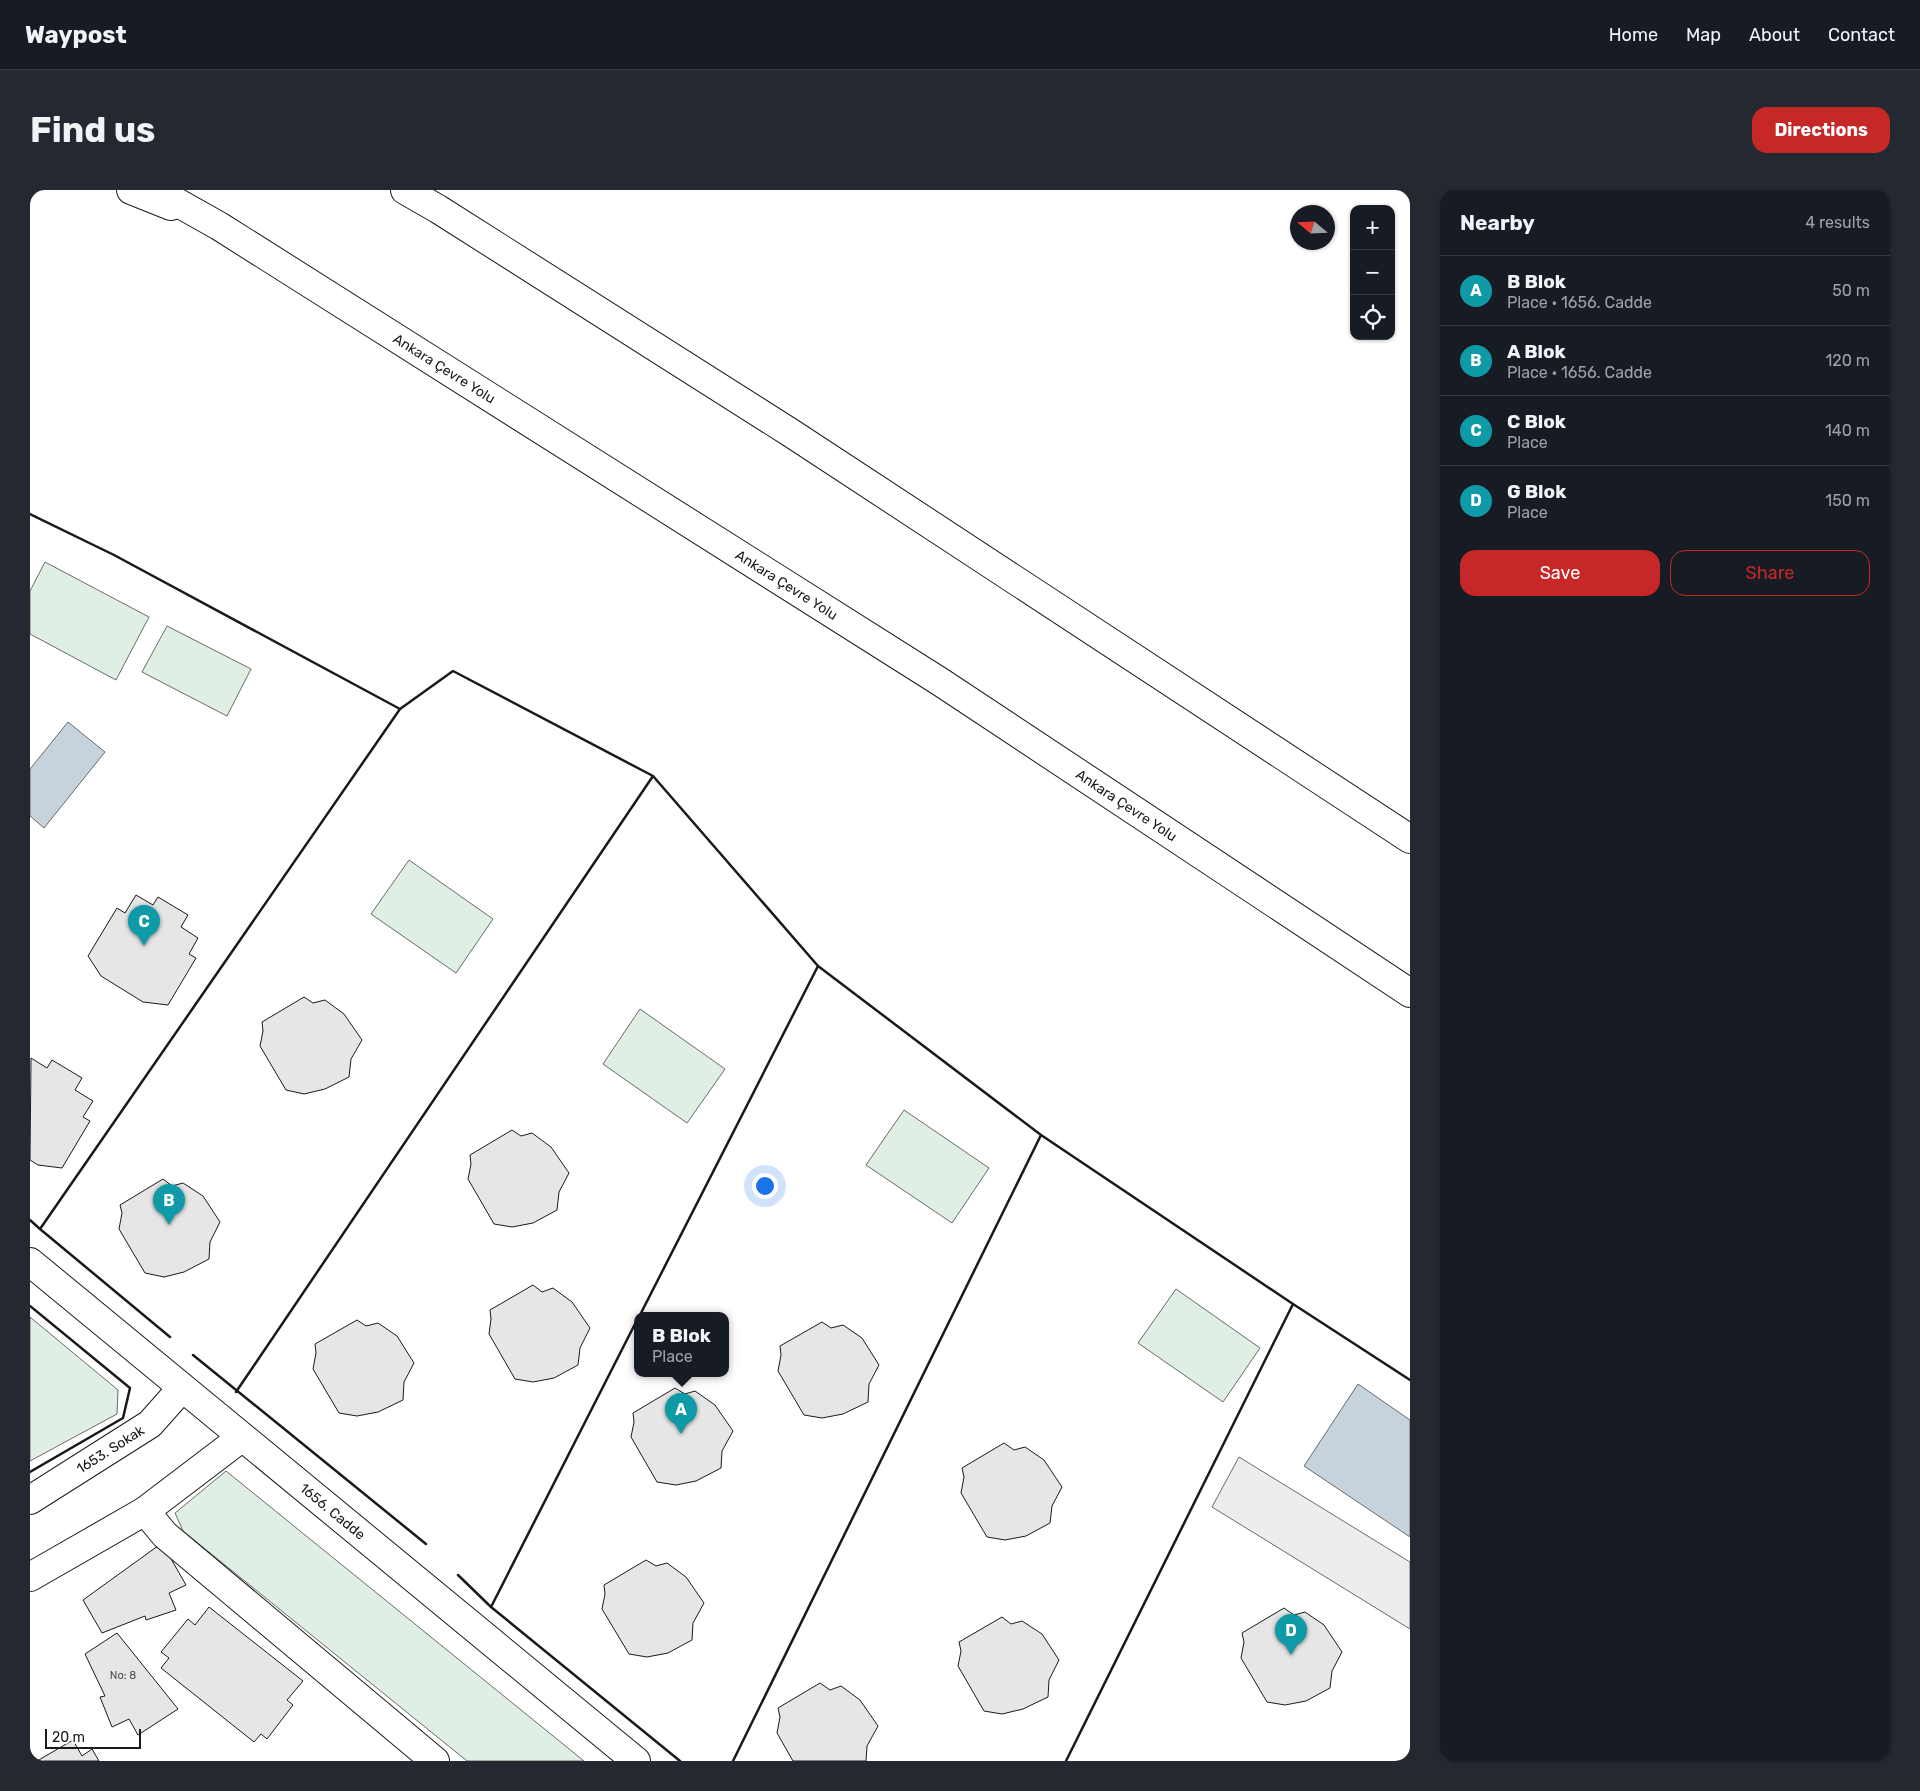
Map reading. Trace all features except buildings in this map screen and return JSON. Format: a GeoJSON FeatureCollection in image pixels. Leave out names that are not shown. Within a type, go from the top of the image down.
{"type":"FeatureCollection","features":[{"type":"Feature","properties":{"kind":"main road"},"geometry":{"type":"LineString","coordinates":[[131,190],[219,226]]}},
{"type":"Feature","properties":{"kind":"main road","name":"Ankara Çevre Yolu"},"geometry":{"type":"LineString","coordinates":[[155,190],[219,226],[939,681],[1410,993]]}},
{"type":"Feature","properties":{"kind":"main road"},"geometry":{"type":"LineString","coordinates":[[405,190],[438,209],[791,433],[1410,839]]}},
{"type":"Feature","properties":{"kind":"main road"},"geometry":{"type":"LineString","coordinates":[[413,190],[438,209]]}},
{"type":"Feature","properties":{"kind":"main road","name":"1656. Cadde"},"geometry":{"type":"LineString","coordinates":[[30,1262],[241,1438],[636,1761]]}},
{"type":"Feature","properties":{"kind":"main road","name":"1653. Sokak"},"geometry":{"type":"LineString","coordinates":[[30,1500],[150,1424],[182,1388]]}},
{"type":"Feature","properties":{"kind":"main road"},"geometry":{"type":"LineString","coordinates":[[30,1577],[145,1511],[241,1438]]}},
{"type":"Feature","properties":{"kind":"main road"},"geometry":{"type":"LineString","coordinates":[[145,1511],[165,1535],[435,1761]]}},
{"type":"Feature","properties":{"kind":"green space"},"geometry":{"type":"Polygon","coordinates":[[[45,562],[149,617],[116,680],[30,634],[30,591],[45,562]]]}},
{"type":"Feature","properties":{"kind":"green space"},"geometry":{"type":"Polygon","coordinates":[[[167,626],[251,669],[227,716],[142,672],[167,626]]]}},
{"type":"Feature","properties":{"kind":"green space"},"geometry":{"type":"Polygon","coordinates":[[[409,860],[493,919],[456,973],[371,914],[409,860]]]}},
{"type":"Feature","properties":{"kind":"green space"},"geometry":{"type":"Polygon","coordinates":[[[640,1009],[725,1069],[687,1123],[603,1064],[640,1009]]]}},
{"type":"Feature","properties":{"kind":"green space"},"geometry":{"type":"Polygon","coordinates":[[[904,1110],[989,1168],[952,1223],[866,1165],[904,1110]]]}},
{"type":"Feature","properties":{"kind":"green space"},"geometry":{"type":"Polygon","coordinates":[[[1176,1289],[1260,1348],[1223,1402],[1138,1343],[1176,1289]]]}},
{"type":"Feature","properties":{"kind":"green space"},"geometry":{"type":"Polygon","coordinates":[[[30,1317],[118,1390],[117,1414],[30,1461],[30,1317]]]}},
{"type":"Feature","properties":{"kind":"green space"},"geometry":{"type":"Polygon","coordinates":[[[226,1471],[584,1761],[467,1761],[183,1531],[175,1513],[226,1471]]]}},
{"type":"Feature","properties":{"kind":"shaded area"},"geometry":{"type":"Polygon","coordinates":[[[68,722],[105,752],[44,828],[30,816],[30,769],[68,722]]]}},
{"type":"Feature","properties":{"kind":"shaded area"},"geometry":{"type":"Polygon","coordinates":[[[1358,1384],[1410,1420],[1410,1537],[1304,1466],[1358,1384]]]}},
{"type":"Feature","properties":{"kind":"shaded area"},"geometry":{"type":"Polygon","coordinates":[[[1239,1457],[1410,1562],[1410,1629],[1212,1507],[1239,1457]]]}},
{"type":"Feature","properties":{"kind":"wall"},"geometry":{"type":"LineString","coordinates":[[30,514],[114,555],[400,709],[40,1229],[30,1220]]}},
{"type":"Feature","properties":{"kind":"wall"},"geometry":{"type":"LineString","coordinates":[[236,1392],[653,776],[453,671],[400,709]]}},
{"type":"Feature","properties":{"kind":"wall"},"geometry":{"type":"LineString","coordinates":[[642,1312],[818,966],[653,776]]}},
{"type":"Feature","properties":{"kind":"wall"},"geometry":{"type":"LineString","coordinates":[[818,966],[1041,1135]]}},
{"type":"Feature","properties":{"kind":"wall"},"geometry":{"type":"LineString","coordinates":[[733,1761],[1041,1135],[1293,1304]]}},
{"type":"Feature","properties":{"kind":"wall"},"geometry":{"type":"LineString","coordinates":[[40,1229],[170,1337]]}},
{"type":"Feature","properties":{"kind":"wall"},"geometry":{"type":"LineString","coordinates":[[1066,1761],[1293,1304],[1410,1380]]}},
{"type":"Feature","properties":{"kind":"wall"},"geometry":{"type":"LineString","coordinates":[[30,1306],[130,1388],[123,1418],[30,1472]]}},
{"type":"Feature","properties":{"kind":"wall"},"geometry":{"type":"LineString","coordinates":[[458,1575],[491,1607],[634,1326]]}},
{"type":"Feature","properties":{"kind":"wall"},"geometry":{"type":"LineString","coordinates":[[193,1355],[426,1544]]}},
{"type":"Feature","properties":{"kind":"wall"},"geometry":{"type":"LineString","coordinates":[[491,1607],[680,1761]]}},
{"type":"Feature","properties":{"kind":"place","name":"C Blok"},"geometry":{"type":"Point","coordinates":[144,946]}},
{"type":"Feature","properties":{"kind":"place","name":"A Blok"},"geometry":{"type":"Point","coordinates":[169,1225]}},
{"type":"Feature","properties":{"kind":"place","name":"B Blok"},"geometry":{"type":"Point","coordinates":[681,1434]}},
{"type":"Feature","properties":{"kind":"place","name":"G Blok"},"geometry":{"type":"Point","coordinates":[1291,1655]}}]}
